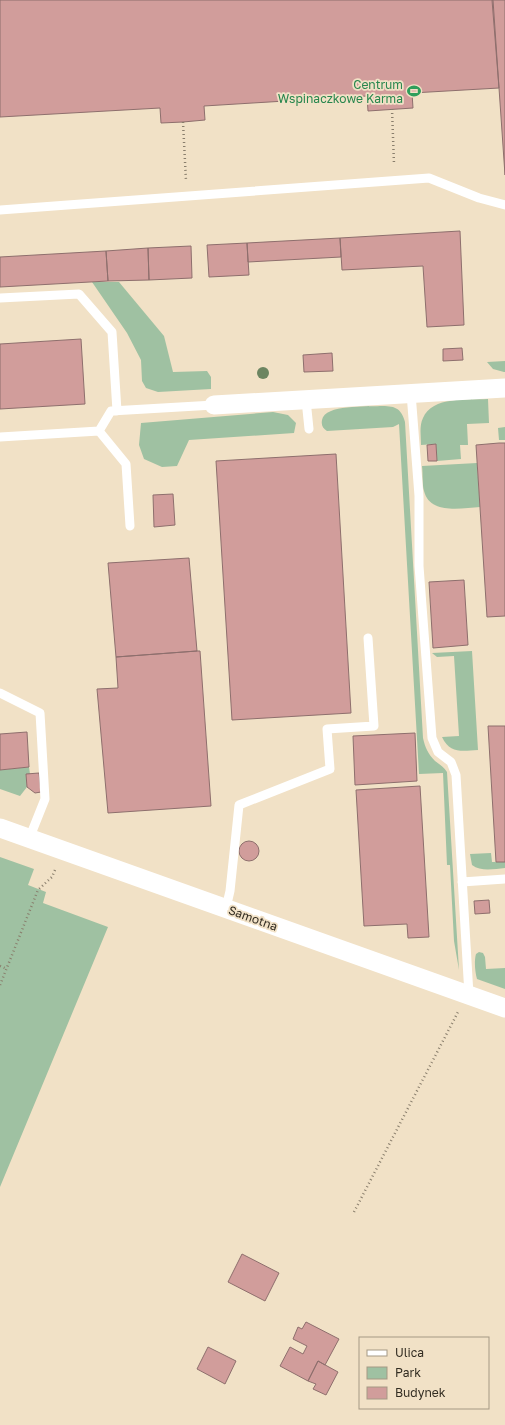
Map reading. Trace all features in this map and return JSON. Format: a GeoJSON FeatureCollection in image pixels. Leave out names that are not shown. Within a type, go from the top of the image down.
{"type":"FeatureCollection","features":[{"type":"Feature","properties":{"kind":"street"},"geometry":{"type":"LineString","coordinates":[[214,405],[505,388]]}},
{"type":"Feature","properties":{"kind":"street","name":"Samotna"},"geometry":{"type":"LineString","coordinates":[[0,828],[505,1008]]}},
{"type":"Feature","properties":{"kind":"lane"},"geometry":{"type":"LineString","coordinates":[[0,210],[429,178],[479,198],[505,205]]}},
{"type":"Feature","properties":{"kind":"lane"},"geometry":{"type":"LineString","coordinates":[[0,298],[79,294],[112,332],[117,411]]}},
{"type":"Feature","properties":{"kind":"lane"},"geometry":{"type":"LineString","coordinates":[[412,393],[419,496],[419,566],[432,738],[438,752],[451,762],[456,775],[469,995]]}},
{"type":"Feature","properties":{"kind":"lane"},"geometry":{"type":"LineString","coordinates":[[306,400],[308,429]]}},
{"type":"Feature","properties":{"kind":"lane"},"geometry":{"type":"LineString","coordinates":[[99,432],[111,411],[214,405]]}},
{"type":"Feature","properties":{"kind":"lane"},"geometry":{"type":"LineString","coordinates":[[0,437],[99,432]]}},
{"type":"Feature","properties":{"kind":"lane"},"geometry":{"type":"LineString","coordinates":[[99,432],[126,464],[130,526]]}},
{"type":"Feature","properties":{"kind":"lane"},"geometry":{"type":"LineString","coordinates":[[226,908],[230,891],[239,805],[330,769],[327,729],[374,726],[368,638]]}},
{"type":"Feature","properties":{"kind":"lane"},"geometry":{"type":"LineString","coordinates":[[0,693],[40,713],[45,799],[30,839]]}},
{"type":"Feature","properties":{"kind":"lane"},"geometry":{"type":"LineString","coordinates":[[462,882],[505,879]]}},
{"type":"Feature","properties":{"kind":"path"},"geometry":{"type":"LineString","coordinates":[[392,109],[395,181]]}},
{"type":"Feature","properties":{"kind":"path"},"geometry":{"type":"LineString","coordinates":[[183,122],[187,196]]}},
{"type":"Feature","properties":{"kind":"path"},"geometry":{"type":"LineString","coordinates":[[0,985],[38,890],[52,877],[62,850]]}},
{"type":"Feature","properties":{"kind":"path"},"geometry":{"type":"LineString","coordinates":[[0,966],[7,969]]}},
{"type":"Feature","properties":{"kind":"path"},"geometry":{"type":"LineString","coordinates":[[354,1212],[456,1015],[469,995]]}},
{"type":"Feature","properties":{"kind":"green space"},"geometry":{"type":"Polygon","coordinates":[[[92,282],[119,282],[164,336],[173,372],[207,371],[211,377],[211,389],[158,392],[146,388],[142,381],[141,360],[127,333],[92,282]]]}},
{"type":"Feature","properties":{"kind":"green space"},"geometry":{"type":"Polygon","coordinates":[[[505,361],[505,372],[493,369],[487,362],[505,361]]]}},
{"type":"Feature","properties":{"kind":"green space"},"geometry":{"type":"Polygon","coordinates":[[[488,399],[489,423],[467,424],[468,445],[460,445],[461,459],[437,461],[436,444],[421,445],[421,428],[423,418],[434,406],[451,401],[488,399]]]}},
{"type":"Feature","properties":{"kind":"green space"},"geometry":{"type":"Polygon","coordinates":[[[380,406],[396,408],[401,413],[405,422],[423,738],[430,756],[447,772],[459,970],[454,941],[450,865],[447,865],[443,773],[419,774],[399,424],[393,427],[327,431],[323,428],[322,424],[322,420],[325,415],[330,411],[347,407],[380,406]]]}},
{"type":"Feature","properties":{"kind":"green space"},"geometry":{"type":"Polygon","coordinates":[[[273,412],[288,415],[296,423],[294,433],[189,440],[177,466],[162,467],[144,459],[139,445],[141,423],[273,412]]]}},
{"type":"Feature","properties":{"kind":"green space"},"geometry":{"type":"Polygon","coordinates":[[[505,427],[505,440],[499,440],[498,428],[505,427]]]}},
{"type":"Feature","properties":{"kind":"green space"},"geometry":{"type":"Polygon","coordinates":[[[477,463],[480,507],[456,509],[440,507],[427,499],[423,488],[422,466],[477,463]]]}},
{"type":"Feature","properties":{"kind":"green space"},"geometry":{"type":"Polygon","coordinates":[[[472,651],[478,750],[462,751],[453,749],[442,737],[459,736],[454,656],[437,657],[432,653],[472,651]]]}},
{"type":"Feature","properties":{"kind":"green space"},"geometry":{"type":"Polygon","coordinates":[[[29,767],[30,774],[26,774],[27,787],[20,796],[0,789],[0,770],[29,767]]]}},
{"type":"Feature","properties":{"kind":"green space"},"geometry":{"type":"Polygon","coordinates":[[[491,853],[492,862],[505,862],[505,868],[479,869],[472,865],[470,854],[491,853]]]}},
{"type":"Feature","properties":{"kind":"green space"},"geometry":{"type":"Polygon","coordinates":[[[0,857],[34,869],[28,885],[46,892],[43,903],[108,927],[0,1187],[0,857]]]}},
{"type":"Feature","properties":{"kind":"green space"},"geometry":{"type":"Polygon","coordinates":[[[479,952],[483,953],[485,957],[486,969],[505,968],[505,989],[477,979],[475,960],[476,954],[479,952]]]}},
{"type":"Feature","properties":{"kind":"building"},"geometry":{"type":"Polygon","coordinates":[[[0,0],[493,0],[499,88],[412,93],[413,108],[368,111],[367,96],[204,106],[205,120],[183,122],[161,123],[160,108],[0,117],[0,0]]]}},
{"type":"Feature","properties":{"kind":"building"},"geometry":{"type":"Polygon","coordinates":[[[492,0],[505,0],[505,175],[499,88],[492,0]]]}},
{"type":"Feature","properties":{"kind":"building"},"geometry":{"type":"Polygon","coordinates":[[[460,231],[464,325],[427,327],[423,266],[342,270],[340,238],[460,231]]]}},
{"type":"Feature","properties":{"kind":"building"},"geometry":{"type":"Polygon","coordinates":[[[340,238],[341,257],[248,262],[247,243],[340,238]]]}},
{"type":"Feature","properties":{"kind":"building"},"geometry":{"type":"Polygon","coordinates":[[[247,243],[249,275],[209,277],[207,245],[247,243]]]}},
{"type":"Feature","properties":{"kind":"building"},"geometry":{"type":"Polygon","coordinates":[[[191,246],[192,278],[149,280],[148,248],[191,246]]]}},
{"type":"Feature","properties":{"kind":"building"},"geometry":{"type":"Polygon","coordinates":[[[148,248],[149,280],[108,281],[106,251],[148,248]]]}},
{"type":"Feature","properties":{"kind":"building"},"geometry":{"type":"Polygon","coordinates":[[[106,251],[108,281],[0,287],[0,257],[106,251]]]}},
{"type":"Feature","properties":{"kind":"building"},"geometry":{"type":"Polygon","coordinates":[[[81,339],[85,404],[0,409],[0,344],[81,339]]]}},
{"type":"Feature","properties":{"kind":"building"},"geometry":{"type":"Polygon","coordinates":[[[462,348],[463,360],[443,361],[443,349],[462,348]]]}},
{"type":"Feature","properties":{"kind":"building"},"geometry":{"type":"Polygon","coordinates":[[[332,353],[333,371],[304,372],[303,355],[332,353]]]}},
{"type":"Feature","properties":{"kind":"building"},"geometry":{"type":"Polygon","coordinates":[[[505,443],[505,616],[487,617],[476,445],[505,443]]]}},
{"type":"Feature","properties":{"kind":"building"},"geometry":{"type":"Polygon","coordinates":[[[436,444],[437,461],[428,461],[427,445],[436,444]]]}},
{"type":"Feature","properties":{"kind":"building"},"geometry":{"type":"Polygon","coordinates":[[[336,454],[351,713],[232,720],[216,461],[336,454]]]}},
{"type":"Feature","properties":{"kind":"building"},"geometry":{"type":"Polygon","coordinates":[[[173,494],[175,525],[154,527],[153,495],[173,494]]]}},
{"type":"Feature","properties":{"kind":"building"},"geometry":{"type":"Polygon","coordinates":[[[189,558],[197,651],[116,657],[108,563],[189,558]]]}},
{"type":"Feature","properties":{"kind":"building"},"geometry":{"type":"Polygon","coordinates":[[[464,580],[468,645],[433,648],[429,582],[464,580]]]}},
{"type":"Feature","properties":{"kind":"building"},"geometry":{"type":"Polygon","coordinates":[[[200,651],[211,806],[108,813],[97,689],[118,688],[116,657],[200,651]]]}},
{"type":"Feature","properties":{"kind":"building"},"geometry":{"type":"Polygon","coordinates":[[[488,726],[505,726],[505,862],[496,862],[488,726]]]}},
{"type":"Feature","properties":{"kind":"building"},"geometry":{"type":"Polygon","coordinates":[[[27,732],[29,767],[0,770],[0,734],[27,732]]]}},
{"type":"Feature","properties":{"kind":"building"},"geometry":{"type":"Polygon","coordinates":[[[415,733],[417,781],[355,785],[353,736],[415,733]]]}},
{"type":"Feature","properties":{"kind":"building"},"geometry":{"type":"Polygon","coordinates":[[[39,773],[41,792],[35,793],[27,787],[26,774],[39,773]]]}},
{"type":"Feature","properties":{"kind":"building"},"geometry":{"type":"Polygon","coordinates":[[[420,786],[429,937],[408,938],[407,924],[364,926],[356,790],[420,786]]]}},
{"type":"Feature","properties":{"kind":"building"},"geometry":{"type":"Polygon","coordinates":[[[249,841],[256,844],[259,851],[256,858],[249,861],[242,858],[239,851],[242,844],[249,841]]]}},
{"type":"Feature","properties":{"kind":"building"},"geometry":{"type":"Polygon","coordinates":[[[489,900],[490,913],[475,914],[474,901],[489,900]]]}},
{"type":"Feature","properties":{"kind":"building"},"geometry":{"type":"Polygon","coordinates":[[[242,1254],[279,1273],[265,1301],[228,1282],[242,1254]]]}},
{"type":"Feature","properties":{"kind":"building"},"geometry":{"type":"Polygon","coordinates":[[[306,1322],[339,1339],[325,1365],[318,1361],[308,1381],[280,1366],[290,1347],[303,1354],[307,1346],[293,1339],[298,1327],[302,1329],[306,1322]]]}},
{"type":"Feature","properties":{"kind":"building"},"geometry":{"type":"Polygon","coordinates":[[[208,1347],[236,1361],[225,1384],[197,1369],[208,1347]]]}},
{"type":"Feature","properties":{"kind":"building"},"geometry":{"type":"Polygon","coordinates":[[[318,1361],[338,1372],[326,1395],[313,1389],[316,1384],[308,1381],[318,1361]]]}},
{"type":"Feature","properties":{"kind":"place","name":"Centrum Wspinaczkowe Karma"},"geometry":{"type":"Point","coordinates":[414,91]}}]}
